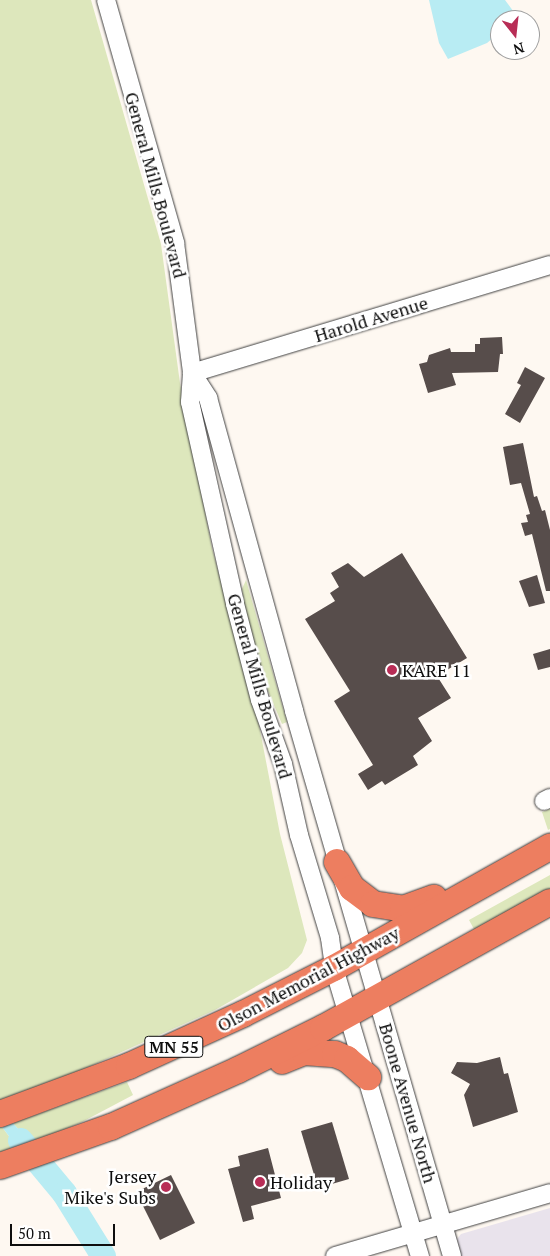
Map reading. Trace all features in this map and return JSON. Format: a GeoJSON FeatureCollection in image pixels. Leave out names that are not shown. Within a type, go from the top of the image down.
{"type":"FeatureCollection","features":[{"type":"Feature","properties":{"kind":"highway"},"geometry":{"type":"LineString","coordinates":[[337,862],[352,888],[363,898],[384,908],[404,909],[426,902],[519,850],[550,840]]}},
{"type":"Feature","properties":{"kind":"highway","name":"Olson Memorial Highway"},"geometry":{"type":"LineString","coordinates":[[4,1113],[190,1040],[334,968],[550,847]]}},
{"type":"Feature","properties":{"kind":"highway","name":"MN 55"},"geometry":{"type":"LineString","coordinates":[[22,1159],[135,1116],[238,1070],[349,1014],[550,902]]}},
{"type":"Feature","properties":{"kind":"highway"},"geometry":{"type":"LineString","coordinates":[[135,1116],[180,1110],[304,1052],[335,1054],[347,1059],[368,1077]]}},
{"type":"Feature","properties":{"kind":"street","name":"General Mills Boulevard"},"geometry":{"type":"LineString","coordinates":[[106,0],[175,243],[192,373],[190,402],[224,546],[235,604],[260,700],[283,764],[299,835],[330,938],[334,968]]}},
{"type":"Feature","properties":{"kind":"street","name":"Harold Avenue"},"geometry":{"type":"LineString","coordinates":[[192,373],[550,265]]}},
{"type":"Feature","properties":{"kind":"street","name":"General Mills Boulevard"},"geometry":{"type":"LineString","coordinates":[[192,373],[208,398],[337,862],[364,950]]}},
{"type":"Feature","properties":{"kind":"street","name":"Boone Avenue North"},"geometry":{"type":"LineString","coordinates":[[364,950],[452,1256]]}},
{"type":"Feature","properties":{"kind":"street","name":"Boone Avenue North"},"geometry":{"type":"LineString","coordinates":[[334,968],[420,1256]]}},
{"type":"Feature","properties":{"kind":"street"},"geometry":{"type":"LineString","coordinates":[[335,1256],[550,1193]]}},
{"type":"Feature","properties":{"kind":"shaded area"},"geometry":{"type":"Polygon","coordinates":[[[550,1208],[550,1256],[460,1256],[457,1239],[461,1234],[550,1208]]]}},
{"type":"Feature","properties":{"kind":"green space"},"geometry":{"type":"Polygon","coordinates":[[[0,0],[91,0],[161,244],[180,383],[212,548],[259,725],[280,834],[307,940],[302,953],[288,968],[215,1010],[75,1073],[0,1100],[0,0]]]}},
{"type":"Feature","properties":{"kind":"green space"},"geometry":{"type":"Polygon","coordinates":[[[246,580],[287,722],[282,724],[265,684],[245,610],[242,589],[246,580]]]}},
{"type":"Feature","properties":{"kind":"green space"},"geometry":{"type":"Polygon","coordinates":[[[550,809],[550,829],[548,830],[542,812],[550,809]]]}},
{"type":"Feature","properties":{"kind":"green space"},"geometry":{"type":"Polygon","coordinates":[[[550,875],[550,889],[475,931],[469,920],[550,875]]]}},
{"type":"Feature","properties":{"kind":"green space"},"geometry":{"type":"Polygon","coordinates":[[[127,1082],[133,1095],[82,1122],[31,1144],[13,1123],[127,1082]]]}},
{"type":"Feature","properties":{"kind":"green space"},"geometry":{"type":"Polygon","coordinates":[[[0,1127],[2,1127],[18,1148],[0,1154],[0,1127]]]}},
{"type":"Feature","properties":{"kind":"water"},"geometry":{"type":"Polygon","coordinates":[[[429,0],[505,0],[512,10],[490,10],[490,40],[487,43],[448,59],[439,43],[429,0]]]}},
{"type":"Feature","properties":{"kind":"water"},"geometry":{"type":"Polygon","coordinates":[[[13,1123],[31,1144],[18,1148],[2,1127],[13,1123]]]}},
{"type":"Feature","properties":{"kind":"building"},"geometry":{"type":"Polygon","coordinates":[[[502,337],[503,354],[500,354],[498,372],[452,373],[456,385],[428,393],[419,364],[427,362],[429,355],[450,348],[451,352],[475,352],[475,344],[480,344],[480,338],[502,337]]]}},
{"type":"Feature","properties":{"kind":"building"},"geometry":{"type":"Polygon","coordinates":[[[525,367],[545,378],[520,423],[505,414],[521,385],[517,383],[525,367]]]}},
{"type":"Feature","properties":{"kind":"building"},"geometry":{"type":"Polygon","coordinates":[[[523,443],[534,497],[537,496],[542,511],[545,510],[550,530],[550,591],[546,591],[532,534],[525,536],[521,523],[528,522],[526,515],[530,514],[521,483],[510,485],[503,447],[523,443]]]}},
{"type":"Feature","properties":{"kind":"building","name":"KARE 11"},"geometry":{"type":"Polygon","coordinates":[[[402,553],[467,658],[437,676],[451,698],[418,718],[432,741],[413,756],[418,765],[385,785],[382,781],[368,790],[358,774],[373,765],[334,701],[350,691],[305,619],[335,601],[330,593],[339,587],[331,573],[348,563],[364,577],[402,553]]]}},
{"type":"Feature","properties":{"kind":"building"},"geometry":{"type":"Polygon","coordinates":[[[537,575],[545,603],[529,607],[519,581],[537,575]]]}},
{"type":"Feature","properties":{"kind":"building"},"geometry":{"type":"Polygon","coordinates":[[[550,649],[550,667],[538,670],[533,654],[550,649]]]}},
{"type":"Feature","properties":{"kind":"building"},"geometry":{"type":"Polygon","coordinates":[[[500,1057],[504,1074],[508,1073],[518,1112],[473,1127],[464,1095],[470,1084],[451,1073],[457,1062],[477,1063],[500,1057]]]}},
{"type":"Feature","properties":{"kind":"building"},"geometry":{"type":"Polygon","coordinates":[[[332,1122],[349,1179],[318,1188],[301,1131],[332,1122]]]}},
{"type":"Feature","properties":{"kind":"building","name":"Holiday"},"geometry":{"type":"Polygon","coordinates":[[[268,1148],[281,1198],[251,1206],[254,1219],[243,1222],[228,1169],[240,1166],[238,1156],[268,1148]]]}},
{"type":"Feature","properties":{"kind":"building"},"geometry":{"type":"Polygon","coordinates":[[[171,1175],[195,1223],[160,1240],[136,1192],[171,1175]]]}},
{"type":"Feature","properties":{"kind":"waterway"},"geometry":{"type":"LineString","coordinates":[[20,1140],[64,1193],[103,1256]]}},
{"type":"Feature","properties":{"kind":"place","name":"KARE 11"},"geometry":{"type":"Point","coordinates":[392,670]}},
{"type":"Feature","properties":{"kind":"place","name":"Holiday"},"geometry":{"type":"Point","coordinates":[260,1182]}},
{"type":"Feature","properties":{"kind":"place","name":"Jersey Mike's Subs"},"geometry":{"type":"Point","coordinates":[166,1187]}}]}
